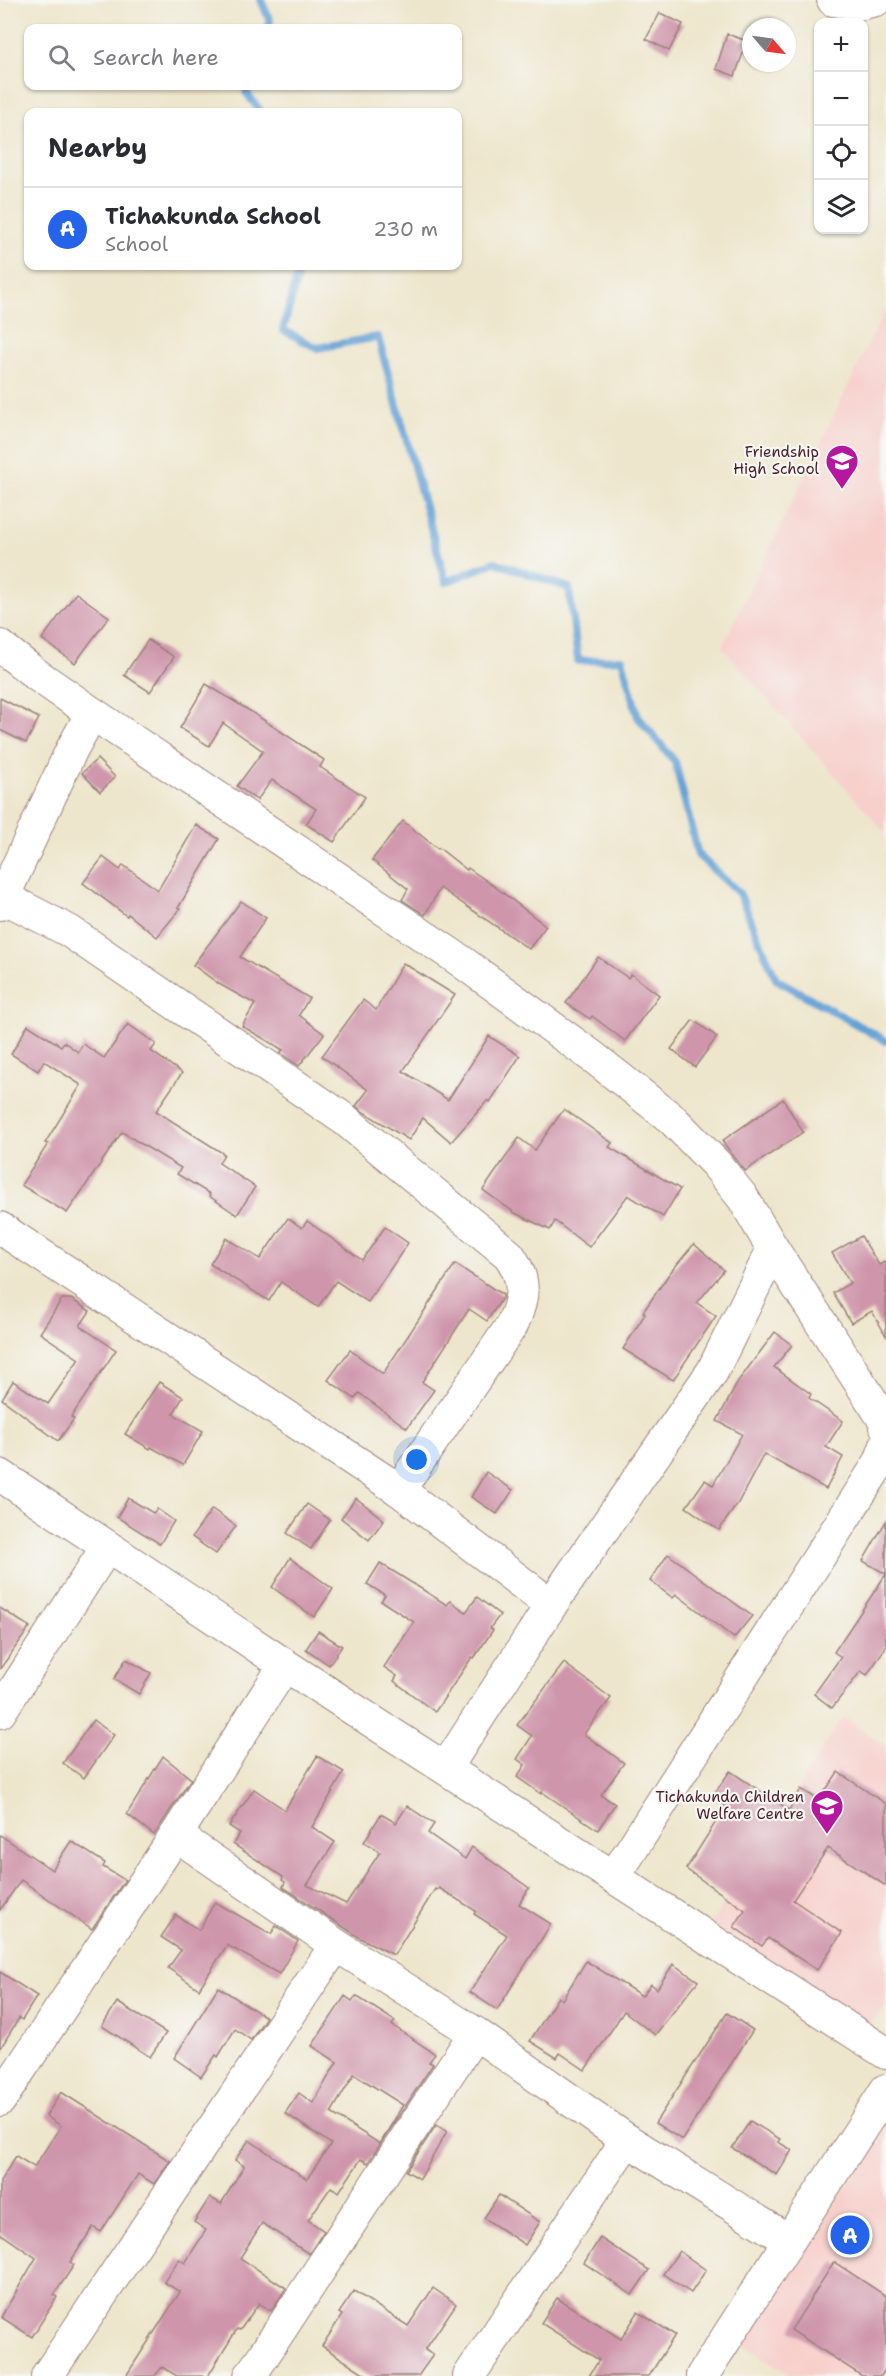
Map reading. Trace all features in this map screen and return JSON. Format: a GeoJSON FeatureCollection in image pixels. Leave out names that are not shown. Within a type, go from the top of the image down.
{"type":"FeatureCollection","features":[{"type":"Feature","properties":{"kind":"street"},"geometry":{"type":"LineString","coordinates":[[832,0],[859,4],[876,0]]}},
{"type":"Feature","properties":{"kind":"street"},"geometry":{"type":"LineString","coordinates":[[0,646],[92,713],[458,959],[593,1056],[672,1119],[716,1164],[743,1198],[773,1249],[885,1421],[886,1427]]}},
{"type":"Feature","properties":{"kind":"street"},"geometry":{"type":"LineString","coordinates":[[92,713],[72,749],[2,900],[69,932],[344,1119],[509,1255],[517,1267],[523,1292],[520,1308],[512,1324],[399,1490]]}},
{"type":"Feature","properties":{"kind":"street"},"geometry":{"type":"LineString","coordinates":[[0,1228],[399,1490],[551,1605]]}},
{"type":"Feature","properties":{"kind":"street"},"geometry":{"type":"LineString","coordinates":[[446,1768],[551,1605],[712,1372],[773,1249]]}},
{"type":"Feature","properties":{"kind":"street"},"geometry":{"type":"LineString","coordinates":[[614,1877],[880,1462],[886,1445]]}},
{"type":"Feature","properties":{"kind":"street"},"geometry":{"type":"LineString","coordinates":[[0,1475],[285,1665],[886,2053]]}},
{"type":"Feature","properties":{"kind":"street"},"geometry":{"type":"LineString","coordinates":[[3,1702],[107,1547]]}},
{"type":"Feature","properties":{"kind":"street"},"geometry":{"type":"LineString","coordinates":[[0,2100],[176,1835],[285,1665]]}},
{"type":"Feature","properties":{"kind":"street"},"geometry":{"type":"LineString","coordinates":[[176,1835],[336,1945],[475,2033],[627,2140],[788,2240]]}},
{"type":"Feature","properties":{"kind":"street"},"geometry":{"type":"LineString","coordinates":[[47,2376],[336,1945]]}},
{"type":"Feature","properties":{"kind":"street"},"geometry":{"type":"LineString","coordinates":[[250,2376],[475,2033]]}},
{"type":"Feature","properties":{"kind":"street"},"geometry":{"type":"LineString","coordinates":[[702,2376],[886,2090]]}},
{"type":"Feature","properties":{"kind":"street"},"geometry":{"type":"LineString","coordinates":[[469,2376],[627,2140]]}},
{"type":"Feature","properties":{"kind":"shaded area","name":"Friendship High School"},"geometry":{"type":"Polygon","coordinates":[[[886,308],[886,834],[722,647],[886,308]]]}},
{"type":"Feature","properties":{"kind":"shaded area","name":"Tichakunda Children Welfare Centre"},"geometry":{"type":"Polygon","coordinates":[[[843,1717],[886,1746],[886,2009],[883,2008],[869,2025],[711,1924],[843,1717]]]}},
{"type":"Feature","properties":{"kind":"shaded area"},"geometry":{"type":"Polygon","coordinates":[[[886,2128],[886,2376],[792,2376],[740,2343],[886,2128]]]}},
{"type":"Feature","properties":{"kind":"building"},"geometry":{"type":"Polygon","coordinates":[[[660,13],[683,24],[669,51],[646,39],[660,13]]]}},
{"type":"Feature","properties":{"kind":"building"},"geometry":{"type":"Polygon","coordinates":[[[727,34],[742,39],[742,56],[735,76],[716,69],[727,34]]]}},
{"type":"Feature","properties":{"kind":"building"},"geometry":{"type":"Polygon","coordinates":[[[76,593],[109,617],[75,663],[42,639],[76,593]]]}},
{"type":"Feature","properties":{"kind":"building"},"geometry":{"type":"Polygon","coordinates":[[[148,640],[174,657],[150,692],[124,675],[148,640]]]}},
{"type":"Feature","properties":{"kind":"building"},"geometry":{"type":"Polygon","coordinates":[[[206,684],[324,760],[320,767],[365,797],[334,842],[306,824],[316,809],[272,780],[257,800],[237,786],[263,751],[223,723],[209,746],[180,728],[206,684]]]}},
{"type":"Feature","properties":{"kind":"building"},"geometry":{"type":"Polygon","coordinates":[[[0,698],[39,718],[26,743],[0,730],[0,698]]]}},
{"type":"Feature","properties":{"kind":"building"},"geometry":{"type":"Polygon","coordinates":[[[97,759],[115,777],[100,792],[82,773],[97,759]]]}},
{"type":"Feature","properties":{"kind":"building"},"geometry":{"type":"Polygon","coordinates":[[[403,821],[438,849],[494,886],[546,926],[529,949],[440,888],[425,915],[402,900],[408,889],[372,860],[403,821]]]}},
{"type":"Feature","properties":{"kind":"building"},"geometry":{"type":"Polygon","coordinates":[[[196,825],[219,839],[178,908],[180,909],[157,937],[83,883],[103,857],[120,870],[123,865],[158,890],[196,825]]]}},
{"type":"Feature","properties":{"kind":"building"},"geometry":{"type":"Polygon","coordinates":[[[241,901],[266,918],[240,957],[309,998],[299,1015],[324,1034],[299,1066],[280,1053],[283,1050],[242,1026],[255,1004],[219,984],[193,965],[241,901]]]}},
{"type":"Feature","properties":{"kind":"building"},"geometry":{"type":"Polygon","coordinates":[[[598,957],[628,978],[631,974],[659,995],[625,1041],[592,1016],[590,1019],[566,1003],[598,957]]]}},
{"type":"Feature","properties":{"kind":"building"},"geometry":{"type":"Polygon","coordinates":[[[403,963],[455,995],[403,1071],[448,1100],[489,1036],[520,1056],[490,1102],[488,1100],[451,1142],[423,1118],[409,1140],[362,1111],[356,1106],[368,1090],[322,1056],[363,1000],[376,1010],[403,963]]]}},
{"type":"Feature","properties":{"kind":"building"},"geometry":{"type":"Polygon","coordinates":[[[693,1020],[717,1037],[695,1067],[671,1049],[693,1020]]]}},
{"type":"Feature","properties":{"kind":"building"},"geometry":{"type":"Polygon","coordinates":[[[128,1024],[156,1044],[151,1051],[182,1073],[156,1111],[224,1154],[219,1163],[255,1187],[237,1215],[209,1196],[210,1194],[177,1174],[181,1168],[122,1132],[67,1213],[21,1185],[48,1144],[45,1143],[81,1085],[44,1061],[38,1071],[11,1054],[28,1025],[61,1046],[64,1042],[78,1052],[83,1044],[104,1058],[128,1024]]]}},
{"type":"Feature","properties":{"kind":"building"},"geometry":{"type":"Polygon","coordinates":[[[783,1099],[803,1132],[745,1171],[722,1141],[783,1099]]]}},
{"type":"Feature","properties":{"kind":"building"},"geometry":{"type":"Polygon","coordinates":[[[564,1109],[612,1143],[609,1147],[680,1189],[663,1217],[628,1195],[589,1247],[555,1221],[550,1230],[515,1213],[483,1190],[519,1138],[535,1150],[564,1109]]]}},
{"type":"Feature","properties":{"kind":"building"},"geometry":{"type":"Polygon","coordinates":[[[288,1218],[302,1228],[307,1221],[362,1260],[385,1227],[408,1243],[368,1302],[336,1281],[318,1307],[281,1282],[269,1301],[210,1264],[226,1238],[260,1259],[288,1218]]]}},
{"type":"Feature","properties":{"kind":"building"},"geometry":{"type":"Polygon","coordinates":[[[861,1236],[879,1265],[886,1261],[886,1336],[872,1311],[851,1323],[833,1293],[850,1283],[832,1253],[861,1236]]]}},
{"type":"Feature","properties":{"kind":"building"},"geometry":{"type":"Polygon","coordinates":[[[694,1244],[724,1270],[697,1303],[716,1316],[673,1380],[623,1349],[645,1314],[643,1312],[669,1274],[694,1244]]]}},
{"type":"Feature","properties":{"kind":"building"},"geometry":{"type":"Polygon","coordinates":[[[455,1264],[503,1297],[487,1321],[469,1309],[422,1382],[434,1390],[407,1428],[359,1393],[355,1399],[328,1380],[350,1350],[383,1374],[455,1264]]]}},
{"type":"Feature","properties":{"kind":"building"},"geometry":{"type":"Polygon","coordinates":[[[62,1299],[71,1299],[90,1311],[80,1326],[116,1350],[71,1417],[74,1419],[58,1441],[2,1399],[13,1381],[48,1404],[79,1359],[40,1333],[62,1299]]]}},
{"type":"Feature","properties":{"kind":"building"},"geometry":{"type":"Polygon","coordinates":[[[775,1332],[792,1345],[774,1367],[811,1394],[809,1398],[843,1421],[826,1447],[843,1457],[826,1489],[764,1454],[738,1503],[719,1530],[686,1507],[705,1480],[713,1485],[742,1434],[717,1421],[739,1380],[775,1332]]]}},
{"type":"Feature","properties":{"kind":"building"},"geometry":{"type":"Polygon","coordinates":[[[159,1382],[183,1397],[173,1414],[203,1431],[183,1465],[125,1434],[159,1382]]]}},
{"type":"Feature","properties":{"kind":"building"},"geometry":{"type":"Polygon","coordinates":[[[486,1472],[513,1490],[497,1514],[471,1497],[486,1472]]]}},
{"type":"Feature","properties":{"kind":"building"},"geometry":{"type":"Polygon","coordinates":[[[128,1498],[153,1513],[157,1509],[174,1521],[160,1544],[117,1517],[128,1498]]]}},
{"type":"Feature","properties":{"kind":"building"},"geometry":{"type":"Polygon","coordinates":[[[356,1498],[384,1520],[369,1540],[341,1518],[356,1498]]]}},
{"type":"Feature","properties":{"kind":"building"},"geometry":{"type":"Polygon","coordinates":[[[307,1504],[330,1520],[311,1549],[287,1533],[307,1504]]]}},
{"type":"Feature","properties":{"kind":"building"},"geometry":{"type":"Polygon","coordinates":[[[212,1509],[236,1526],[216,1554],[192,1537],[212,1509]]]}},
{"type":"Feature","properties":{"kind":"building"},"geometry":{"type":"Polygon","coordinates":[[[886,1521],[886,1574],[863,1561],[886,1521]]]}},
{"type":"Feature","properties":{"kind":"building"},"geometry":{"type":"Polygon","coordinates":[[[668,1554],[752,1616],[734,1638],[676,1594],[673,1598],[650,1581],[668,1554]]]}},
{"type":"Feature","properties":{"kind":"building"},"geometry":{"type":"Polygon","coordinates":[[[290,1558],[333,1589],[314,1617],[272,1587],[290,1558]]]}},
{"type":"Feature","properties":{"kind":"building"},"geometry":{"type":"Polygon","coordinates":[[[380,1563],[447,1605],[450,1601],[466,1612],[477,1597],[500,1615],[490,1628],[493,1630],[435,1712],[394,1681],[397,1676],[384,1667],[414,1622],[381,1601],[385,1595],[367,1584],[380,1563]]]}},
{"type":"Feature","properties":{"kind":"building"},"geometry":{"type":"Polygon","coordinates":[[[886,1574],[886,1647],[867,1675],[861,1671],[832,1708],[814,1694],[841,1657],[834,1652],[886,1574]]]}},
{"type":"Feature","properties":{"kind":"building"},"geometry":{"type":"Polygon","coordinates":[[[0,1608],[30,1627],[0,1669],[0,1608]]]}},
{"type":"Feature","properties":{"kind":"building"},"geometry":{"type":"Polygon","coordinates":[[[318,1631],[342,1646],[329,1665],[306,1649],[318,1631]]]}},
{"type":"Feature","properties":{"kind":"building"},"geometry":{"type":"Polygon","coordinates":[[[126,1659],[151,1673],[139,1694],[114,1679],[126,1659]]]}},
{"type":"Feature","properties":{"kind":"building"},"geometry":{"type":"Polygon","coordinates":[[[564,1663],[611,1698],[584,1734],[624,1763],[601,1795],[615,1804],[598,1830],[517,1777],[525,1765],[517,1759],[532,1736],[517,1725],[564,1663]]]}},
{"type":"Feature","properties":{"kind":"building"},"geometry":{"type":"Polygon","coordinates":[[[93,1720],[114,1735],[84,1778],[63,1763],[93,1720]]]}},
{"type":"Feature","properties":{"kind":"building"},"geometry":{"type":"Polygon","coordinates":[[[163,1756],[191,1779],[154,1835],[127,1814],[163,1756]]]}},
{"type":"Feature","properties":{"kind":"building"},"geometry":{"type":"Polygon","coordinates":[[[317,1756],[344,1772],[312,1827],[335,1842],[307,1885],[346,1904],[380,1852],[364,1842],[381,1814],[396,1823],[407,1806],[434,1824],[428,1833],[465,1859],[472,1847],[529,1888],[519,1904],[551,1924],[497,2010],[470,1992],[507,1935],[474,1914],[476,1911],[439,1888],[435,1889],[394,1955],[360,1938],[283,1887],[285,1882],[282,1880],[283,1877],[233,1844],[240,1833],[229,1826],[254,1789],[285,1810],[317,1756]]]}},
{"type":"Feature","properties":{"kind":"building"},"geometry":{"type":"Polygon","coordinates":[[[730,1771],[789,1810],[801,1789],[819,1800],[838,1772],[886,1804],[886,1886],[828,1848],[793,1900],[842,1933],[817,1970],[768,1938],[762,1946],[734,1927],[745,1910],[686,1869],[726,1806],[712,1797],[730,1771]]]}},
{"type":"Feature","properties":{"kind":"building"},"geometry":{"type":"Polygon","coordinates":[[[0,1835],[52,1870],[71,1841],[105,1863],[103,1867],[125,1880],[92,1929],[21,1880],[0,1910],[0,1835]]]}},
{"type":"Feature","properties":{"kind":"building"},"geometry":{"type":"Polygon","coordinates":[[[215,1902],[271,1934],[276,1926],[298,1941],[279,1974],[227,1945],[199,1989],[168,1968],[181,1950],[161,1937],[176,1915],[199,1930],[215,1902]]]}},
{"type":"Feature","properties":{"kind":"building"},"geometry":{"type":"Polygon","coordinates":[[[586,1961],[642,1996],[651,1984],[657,1989],[673,1964],[698,1981],[655,2035],[624,2011],[585,2070],[560,2053],[557,2058],[530,2041],[558,1997],[562,2000],[586,1961]]]}},
{"type":"Feature","properties":{"kind":"building"},"geometry":{"type":"Polygon","coordinates":[[[0,1972],[37,1996],[22,2020],[19,2018],[0,2049],[0,1972]]]}},
{"type":"Feature","properties":{"kind":"building"},"geometry":{"type":"Polygon","coordinates":[[[218,1987],[266,2017],[251,2040],[235,2029],[218,2057],[216,2055],[201,2077],[174,2058],[218,1987]]]}},
{"type":"Feature","properties":{"kind":"building"},"geometry":{"type":"Polygon","coordinates":[[[345,1996],[352,2001],[356,1996],[395,2021],[392,2025],[435,2054],[429,2062],[433,2064],[368,2163],[361,2159],[339,2192],[331,2187],[308,2220],[324,2231],[309,2254],[262,2223],[240,2258],[286,2288],[271,2311],[259,2303],[240,2330],[237,2329],[208,2376],[177,2376],[162,2367],[155,2376],[126,2376],[180,2292],[164,2282],[179,2259],[185,2263],[206,2230],[194,2222],[210,2197],[221,2204],[244,2166],[235,2160],[249,2140],[307,2179],[331,2144],[285,2113],[299,2093],[313,2103],[337,2062],[312,2046],[345,1996]],[[354,2074],[331,2113],[380,2144],[403,2105],[354,2074]]]}},
{"type":"Feature","properties":{"kind":"building"},"geometry":{"type":"Polygon","coordinates":[[[117,2002],[166,2033],[150,2057],[102,2026],[117,2002]]]}},
{"type":"Feature","properties":{"kind":"building"},"geometry":{"type":"Polygon","coordinates":[[[727,2013],[753,2030],[682,2140],[655,2123],[727,2013]]]}},
{"type":"Feature","properties":{"kind":"building"},"geometry":{"type":"Polygon","coordinates":[[[61,2092],[170,2161],[154,2184],[138,2174],[101,2232],[93,2227],[70,2262],[74,2265],[54,2295],[57,2297],[32,2337],[1,2317],[36,2258],[0,2233],[0,2181],[16,2156],[34,2167],[61,2126],[46,2116],[61,2092]]]}},
{"type":"Feature","properties":{"kind":"building"},"geometry":{"type":"Polygon","coordinates":[[[750,2121],[780,2139],[778,2142],[792,2150],[777,2175],[732,2148],[750,2121]]]}},
{"type":"Feature","properties":{"kind":"building"},"geometry":{"type":"Polygon","coordinates":[[[436,2125],[447,2131],[420,2179],[406,2171],[436,2125]]]}},
{"type":"Feature","properties":{"kind":"building"},"geometry":{"type":"Polygon","coordinates":[[[499,2195],[540,2222],[525,2245],[484,2218],[499,2195]]]}},
{"type":"Feature","properties":{"kind":"building"},"geometry":{"type":"Polygon","coordinates":[[[600,2238],[649,2270],[632,2295],[584,2263],[600,2238]]]}},
{"type":"Feature","properties":{"kind":"building"},"geometry":{"type":"Polygon","coordinates":[[[679,2251],[706,2270],[691,2293],[663,2274],[679,2251]]]}},
{"type":"Feature","properties":{"kind":"building"},"geometry":{"type":"Polygon","coordinates":[[[834,2262],[886,2296],[886,2368],[881,2376],[862,2376],[791,2330],[834,2262]]]}},
{"type":"Feature","properties":{"kind":"building"},"geometry":{"type":"Polygon","coordinates":[[[433,2288],[456,2304],[425,2350],[433,2355],[418,2376],[368,2376],[322,2346],[342,2315],[339,2313],[354,2291],[408,2326],[433,2288]]]}},
{"type":"Feature","properties":{"kind":"building"},"geometry":{"type":"Polygon","coordinates":[[[557,2298],[621,2339],[638,2312],[675,2335],[649,2376],[589,2376],[599,2360],[541,2323],[557,2298]]]}},
{"type":"Feature","properties":{"kind":"waterway"},"geometry":{"type":"LineString","coordinates":[[261,0],[269,24]]}},
{"type":"Feature","properties":{"kind":"waterway"},"geometry":{"type":"LineString","coordinates":[[247,90],[258,108]]}},
{"type":"Feature","properties":{"kind":"waterway"},"geometry":{"type":"LineString","coordinates":[[299,270],[283,330],[317,348],[378,337],[446,582],[495,562],[569,588],[578,661],[622,659],[638,717],[675,762],[698,855],[739,893],[776,979],[886,1041]]}},
{"type":"Feature","properties":{"kind":"place","name":"Friendship High School"},"geometry":{"type":"Point","coordinates":[842,490]}},
{"type":"Feature","properties":{"kind":"place","name":"Tichakunda Children Welfare Centre"},"geometry":{"type":"Point","coordinates":[827,1835]}},
{"type":"Feature","properties":{"kind":"place","name":"Tichakunda School"},"geometry":{"type":"Point","coordinates":[850,2235]}}]}
